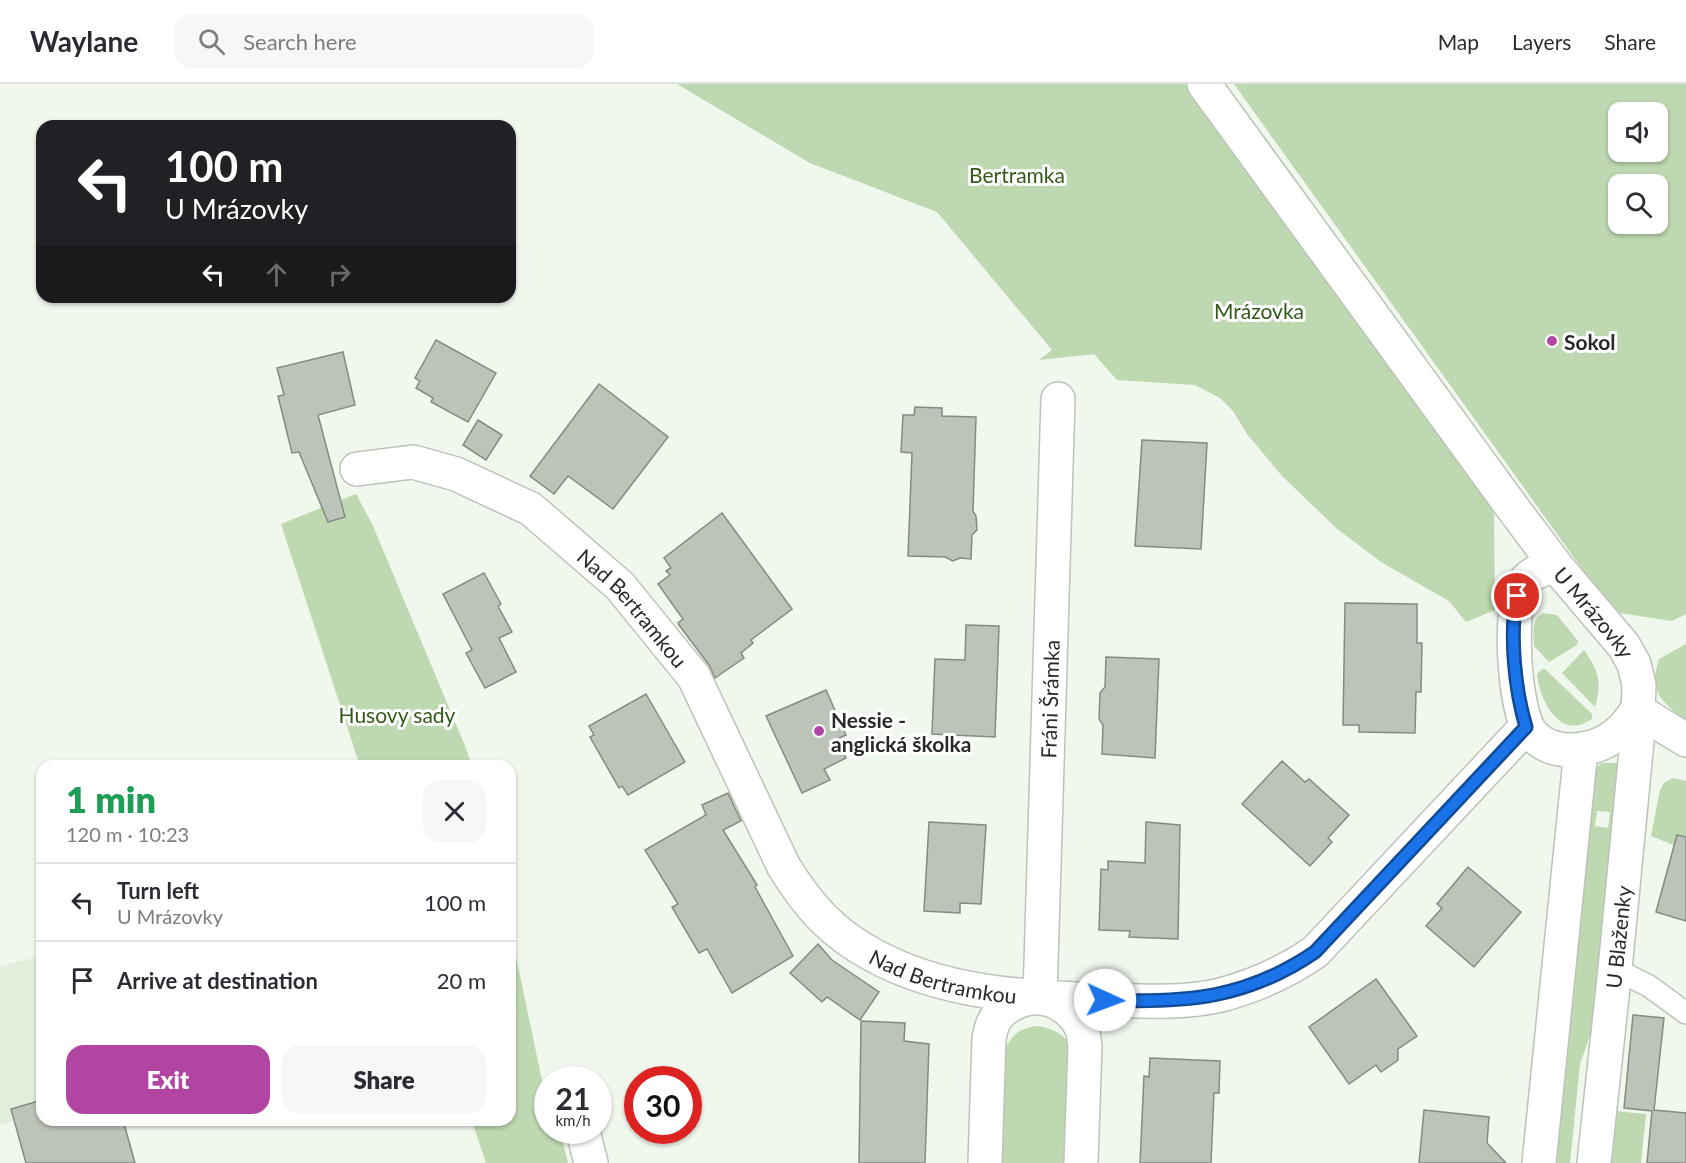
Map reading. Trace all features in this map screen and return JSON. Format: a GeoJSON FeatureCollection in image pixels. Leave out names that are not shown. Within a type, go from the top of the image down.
{"type":"FeatureCollection","features":[{"type":"Feature","properties":{"kind":"street"},"geometry":{"type":"LineString","coordinates":[[1204,84],[1557,567]]}},
{"type":"Feature","properties":{"kind":"street","name":"Fráni Šrámka"},"geometry":{"type":"LineString","coordinates":[[1040,997],[1058,399]]}},
{"type":"Feature","properties":{"kind":"street","name":"Nad Bertramkou"},"geometry":{"type":"LineString","coordinates":[[357,469],[413,462],[456,474],[531,509],[620,586],[694,677],[775,850],[800,893],[822,919],[873,956],[931,980],[963,988],[1040,997],[1185,1000],[1218,995],[1250,986],[1296,965],[1315,952],[1526,727]]}},
{"type":"Feature","properties":{"kind":"street","name":"U Mrázovky"},"geometry":{"type":"LineString","coordinates":[[1526,727],[1516,668],[1515,606],[1521,586],[1527,578],[1547,568],[1557,567],[1603,619],[1629,655],[1634,664],[1639,685],[1636,710]]}},
{"type":"Feature","properties":{"kind":"street"},"geometry":{"type":"LineString","coordinates":[[1526,727],[1537,739],[1549,747],[1564,750],[1581,749],[1602,743],[1622,732],[1636,710],[1686,740]]}},
{"type":"Feature","properties":{"kind":"street","name":"U Blaženky"},"geometry":{"type":"LineString","coordinates":[[1594,1163],[1637,741],[1636,710]]}},
{"type":"Feature","properties":{"kind":"street"},"geometry":{"type":"LineString","coordinates":[[1539,1163],[1581,749]]}},
{"type":"Feature","properties":{"kind":"street"},"geometry":{"type":"LineString","coordinates":[[985,1163],[989,1038],[993,1024],[1001,1012],[1009,1006],[1040,997],[1068,1010],[1083,1029],[1085,1046],[1081,1163]]}},
{"type":"Feature","properties":{"kind":"street"},"geometry":{"type":"LineString","coordinates":[[586,1144],[591,1163]]}},
{"type":"Feature","properties":{"kind":"lane"},"geometry":{"type":"LineString","coordinates":[[1615,969],[1648,986],[1686,1013]]}},
{"type":"Feature","properties":{"kind":"shaded area"},"geometry":{"type":"Polygon","coordinates":[[[36,957],[36,1126],[125,1126],[136,1163],[25,1163],[14,1121],[0,1125],[0,966],[36,957]]]}},
{"type":"Feature","properties":{"kind":"green space","name":"Mrázovka"},"geometry":{"type":"Polygon","coordinates":[[[677,84],[1224,84],[1473,467],[1494,514],[1495,610],[1466,622],[1449,601],[1381,562],[1336,528],[1282,476],[1247,434],[1233,411],[1220,398],[1195,385],[1117,380],[1094,354],[1039,360],[1052,350],[937,212],[810,163],[677,84]]]}},
{"type":"Feature","properties":{"kind":"green space","name":"Sokol"},"geometry":{"type":"Polygon","coordinates":[[[1234,84],[1686,84],[1686,614],[1672,621],[1613,612],[1234,84]]]}},
{"type":"Feature","properties":{"kind":"green space","name":"Husovy sady"},"geometry":{"type":"Polygon","coordinates":[[[356,494],[373,526],[470,760],[358,760],[281,524],[356,494]]]}},
{"type":"Feature","properties":{"kind":"green space"},"geometry":{"type":"Polygon","coordinates":[[[1543,613],[1557,615],[1578,641],[1577,645],[1549,662],[1534,646],[1534,624],[1543,613]]]}},
{"type":"Feature","properties":{"kind":"green space"},"geometry":{"type":"Polygon","coordinates":[[[1686,644],[1686,721],[1664,702],[1656,688],[1655,680],[1659,659],[1686,644]]]}},
{"type":"Feature","properties":{"kind":"green space"},"geometry":{"type":"Polygon","coordinates":[[[1584,650],[1598,677],[1595,707],[1562,673],[1584,650]]]}},
{"type":"Feature","properties":{"kind":"green space"},"geometry":{"type":"Polygon","coordinates":[[[1545,669],[1592,714],[1592,719],[1579,725],[1570,725],[1555,717],[1540,691],[1537,674],[1545,669]]]}},
{"type":"Feature","properties":{"kind":"green space"},"geometry":{"type":"Polygon","coordinates":[[[1601,763],[1617,763],[1627,771],[1604,995],[1580,1064],[1570,1163],[1550,1163],[1589,776],[1601,763]],[[1597,811],[1595,826],[1608,828],[1610,812],[1597,811]]]}},
{"type":"Feature","properties":{"kind":"green space"},"geometry":{"type":"Polygon","coordinates":[[[1673,778],[1686,781],[1686,850],[1651,836],[1660,790],[1664,783],[1673,778]]]}},
{"type":"Feature","properties":{"kind":"green space"},"geometry":{"type":"Polygon","coordinates":[[[516,957],[539,1066],[534,1066],[534,1144],[563,1144],[568,1163],[486,1163],[474,1126],[516,1126],[516,957]]]}},
{"type":"Feature","properties":{"kind":"green space"},"geometry":{"type":"Polygon","coordinates":[[[1037,1026],[1055,1031],[1069,1042],[1069,1163],[999,1163],[1004,1051],[1017,1033],[1037,1026]]]}},
{"type":"Feature","properties":{"kind":"green space"},"geometry":{"type":"Polygon","coordinates":[[[1615,1111],[1646,1114],[1641,1163],[1609,1163],[1615,1111]]]}},
{"type":"Feature","properties":{"kind":"building"},"geometry":{"type":"Polygon","coordinates":[[[436,340],[496,373],[468,422],[431,402],[433,398],[416,388],[420,381],[415,378],[436,340]]]}},
{"type":"Feature","properties":{"kind":"building"},"geometry":{"type":"Polygon","coordinates":[[[343,352],[355,405],[318,415],[345,517],[328,522],[299,452],[292,453],[278,396],[284,395],[277,368],[343,352]]]}},
{"type":"Feature","properties":{"kind":"building"},"geometry":{"type":"Polygon","coordinates":[[[599,384],[668,437],[613,509],[568,476],[554,494],[530,476],[599,384]]]}},
{"type":"Feature","properties":{"kind":"building"},"geometry":{"type":"Polygon","coordinates":[[[915,407],[942,408],[942,416],[976,417],[973,511],[976,516],[977,530],[972,535],[971,559],[960,558],[953,561],[945,557],[908,556],[912,453],[901,452],[903,415],[914,415],[915,407]]]}},
{"type":"Feature","properties":{"kind":"building"},"geometry":{"type":"Polygon","coordinates":[[[478,420],[502,435],[486,460],[463,445],[478,420]]]}},
{"type":"Feature","properties":{"kind":"building"},"geometry":{"type":"Polygon","coordinates":[[[1142,440],[1207,443],[1201,549],[1135,546],[1142,440]]]}},
{"type":"Feature","properties":{"kind":"building"},"geometry":{"type":"Polygon","coordinates":[[[722,513],[792,609],[751,640],[753,643],[741,653],[744,658],[715,678],[709,665],[679,625],[678,623],[683,619],[658,584],[670,575],[666,571],[671,568],[664,558],[722,513]]]}},
{"type":"Feature","properties":{"kind":"building"},"geometry":{"type":"Polygon","coordinates":[[[484,573],[501,604],[498,606],[512,632],[499,638],[516,672],[485,688],[466,653],[472,650],[443,594],[484,573]]]}},
{"type":"Feature","properties":{"kind":"building"},"geometry":{"type":"Polygon","coordinates":[[[1345,603],[1417,604],[1417,643],[1422,643],[1421,692],[1416,692],[1415,733],[1359,732],[1359,725],[1343,725],[1345,603]]]}},
{"type":"Feature","properties":{"kind":"building"},"geometry":{"type":"Polygon","coordinates":[[[966,625],[999,626],[995,737],[932,734],[935,659],[965,660],[966,625]]]}},
{"type":"Feature","properties":{"kind":"building"},"geometry":{"type":"Polygon","coordinates":[[[1106,657],[1159,659],[1155,758],[1102,754],[1103,725],[1099,719],[1100,693],[1105,687],[1106,657]]]}},
{"type":"Feature","properties":{"kind":"building"},"geometry":{"type":"Polygon","coordinates":[[[826,690],[846,735],[837,739],[846,758],[824,769],[830,780],[802,793],[766,716],[826,690]]]}},
{"type":"Feature","properties":{"kind":"building"},"geometry":{"type":"Polygon","coordinates":[[[646,694],[685,762],[628,795],[622,786],[619,788],[590,737],[594,735],[589,726],[646,694]]]}},
{"type":"Feature","properties":{"kind":"building"},"geometry":{"type":"Polygon","coordinates":[[[1282,761],[1305,782],[1309,779],[1349,815],[1328,838],[1332,842],[1310,866],[1242,804],[1282,761]]]}},
{"type":"Feature","properties":{"kind":"building"},"geometry":{"type":"Polygon","coordinates":[[[728,793],[741,821],[723,830],[757,885],[755,887],[793,956],[732,993],[707,949],[699,953],[672,907],[678,904],[645,850],[706,815],[702,805],[728,793]]]}},
{"type":"Feature","properties":{"kind":"building"},"geometry":{"type":"Polygon","coordinates":[[[929,822],[986,825],[981,904],[960,903],[960,913],[924,911],[929,822]]]}},
{"type":"Feature","properties":{"kind":"building"},"geometry":{"type":"Polygon","coordinates":[[[1146,822],[1180,825],[1178,939],[1129,937],[1130,931],[1099,930],[1101,869],[1108,870],[1108,861],[1145,863],[1146,822]]]}},
{"type":"Feature","properties":{"kind":"building"},"geometry":{"type":"Polygon","coordinates":[[[1677,835],[1686,837],[1686,921],[1656,912],[1677,835]]]}},
{"type":"Feature","properties":{"kind":"building"},"geometry":{"type":"Polygon","coordinates":[[[1468,867],[1521,912],[1474,967],[1426,926],[1442,908],[1437,904],[1468,867]]]}},
{"type":"Feature","properties":{"kind":"building"},"geometry":{"type":"Polygon","coordinates":[[[818,944],[832,960],[879,992],[860,1020],[827,997],[822,1002],[790,973],[818,944]]]}},
{"type":"Feature","properties":{"kind":"building"},"geometry":{"type":"Polygon","coordinates":[[[1376,979],[1417,1036],[1398,1049],[1398,1060],[1381,1072],[1376,1065],[1349,1084],[1309,1027],[1376,979]]]}},
{"type":"Feature","properties":{"kind":"building"},"geometry":{"type":"Polygon","coordinates":[[[1633,1015],[1664,1018],[1654,1110],[1686,1113],[1686,1163],[1647,1163],[1652,1111],[1624,1108],[1633,1015]]]}},
{"type":"Feature","properties":{"kind":"building"},"geometry":{"type":"Polygon","coordinates":[[[861,1021],[905,1023],[904,1041],[929,1044],[925,1163],[859,1163],[861,1021]]]}},
{"type":"Feature","properties":{"kind":"building"},"geometry":{"type":"Polygon","coordinates":[[[1150,1058],[1220,1061],[1219,1093],[1214,1093],[1211,1163],[1140,1163],[1144,1076],[1149,1077],[1150,1058]]]}},
{"type":"Feature","properties":{"kind":"building"},"geometry":{"type":"Polygon","coordinates":[[[36,1102],[36,1126],[125,1126],[135,1163],[26,1163],[11,1109],[36,1102]]]}},
{"type":"Feature","properties":{"kind":"building"},"geometry":{"type":"Polygon","coordinates":[[[1424,1110],[1489,1117],[1487,1143],[1506,1163],[1419,1163],[1424,1110]]]}},
{"type":"Feature","properties":{"kind":"place","name":"Sokol"},"geometry":{"type":"Point","coordinates":[1552,341]}},
{"type":"Feature","properties":{"kind":"place","name":"Nessie - anglická školka"},"geometry":{"type":"Point","coordinates":[819,731]}},
{"type":"Feature","properties":{"kind":"route"},"geometry":{"type":"LineString","coordinates":[[1105,1000],[1185,1000],[1218,995],[1274,976],[1315,952],[1526,727],[1522,715],[1516,668],[1514,635],[1517,596]]}},
{"type":"Feature","properties":{"kind":"park label","name":"Bertramka"},"geometry":{"type":"Point","coordinates":[1017,174]}}]}
